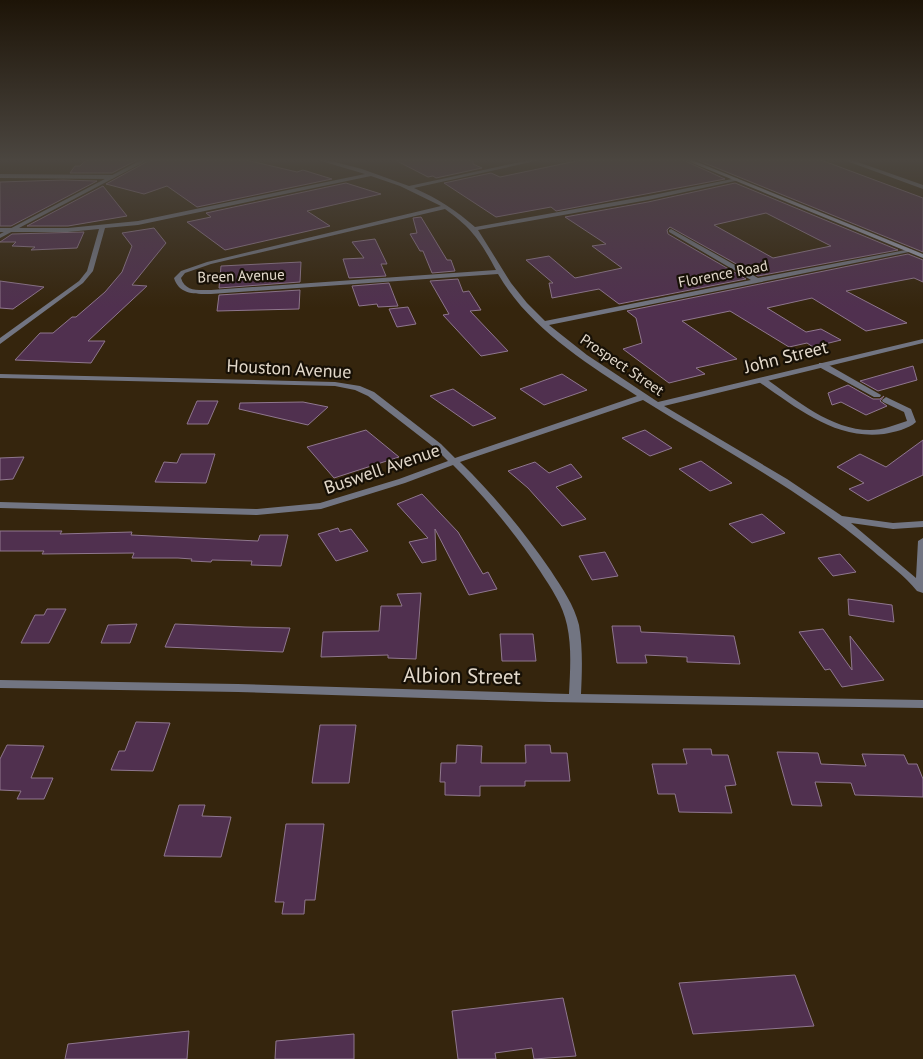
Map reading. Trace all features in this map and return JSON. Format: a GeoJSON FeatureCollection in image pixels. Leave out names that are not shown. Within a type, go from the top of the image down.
{"type":"FeatureCollection","features":[{"type":"Feature","properties":{"kind":"main road"},"geometry":{"type":"LineString","coordinates":[[810,209],[923,256]]}},
{"type":"Feature","properties":{"kind":"street"},"geometry":{"type":"LineString","coordinates":[[0,236],[50,209]]}},
{"type":"Feature","properties":{"kind":"street"},"geometry":{"type":"LineString","coordinates":[[0,230],[102,228],[208,209]]}},
{"type":"Feature","properties":{"kind":"street","name":"Breen Avenue"},"geometry":{"type":"LineString","coordinates":[[436,209],[209,263],[183,272],[177,278],[178,283],[182,288],[189,290],[211,292],[500,272]]}},
{"type":"Feature","properties":{"kind":"street","name":"Prospect Street"},"geometry":{"type":"LineString","coordinates":[[450,209],[474,229],[500,272],[543,324],[585,358],[656,405],[768,471],[839,519],[888,556],[922,590]]}},
{"type":"Feature","properties":{"kind":"street"},"geometry":{"type":"LineString","coordinates":[[474,229],[584,209]]}},
{"type":"Feature","properties":{"kind":"street"},"geometry":{"type":"LineString","coordinates":[[0,342],[81,282],[90,271],[102,228]]}},
{"type":"Feature","properties":{"kind":"street"},"geometry":{"type":"LineString","coordinates":[[671,231],[758,281]]}},
{"type":"Feature","properties":{"kind":"street","name":"Florence Road"},"geometry":{"type":"LineString","coordinates":[[543,324],[909,250]]}},
{"type":"Feature","properties":{"kind":"street","name":"John Street"},"geometry":{"type":"LineString","coordinates":[[656,405],[923,341]]}},
{"type":"Feature","properties":{"kind":"street"},"geometry":{"type":"LineString","coordinates":[[822,365],[877,395]]}},
{"type":"Feature","properties":{"kind":"street","name":"Houston Avenue"},"geometry":{"type":"LineString","coordinates":[[0,376],[336,384],[357,388],[371,394],[438,446],[496,506],[525,541],[564,599],[573,625],[576,660],[575,698]]}},
{"type":"Feature","properties":{"kind":"street"},"geometry":{"type":"LineString","coordinates":[[762,380],[818,417],[854,432],[878,433],[899,429],[912,422],[908,411],[886,400]]}},
{"type":"Feature","properties":{"kind":"street","name":"Buswell Avenue"},"geometry":{"type":"LineString","coordinates":[[0,505],[257,512],[321,506],[351,499],[643,396]]}},
{"type":"Feature","properties":{"kind":"street"},"geometry":{"type":"LineString","coordinates":[[839,519],[892,526],[923,524]]}},
{"type":"Feature","properties":{"kind":"street"},"geometry":{"type":"LineString","coordinates":[[922,590],[923,541]]}},
{"type":"Feature","properties":{"kind":"street","name":"Albion Street"},"geometry":{"type":"LineString","coordinates":[[0,684],[238,688],[575,698],[923,704]]}},
{"type":"Feature","properties":{"kind":"building"},"geometry":{"type":"Polygon","coordinates":[[[0,209],[43,209],[11,226],[0,226],[0,209]]]}},
{"type":"Feature","properties":{"kind":"building"},"geometry":{"type":"Polygon","coordinates":[[[59,209],[122,209],[127,216],[68,226],[27,226],[59,209]]]}},
{"type":"Feature","properties":{"kind":"building"},"geometry":{"type":"Polygon","coordinates":[[[223,209],[314,209],[307,211],[330,226],[225,250],[187,222],[211,217],[206,213],[223,209]]]}},
{"type":"Feature","properties":{"kind":"building"},"geometry":{"type":"Polygon","coordinates":[[[484,209],[538,209],[496,217],[484,209]]]}},
{"type":"Feature","properties":{"kind":"building"},"geometry":{"type":"Polygon","coordinates":[[[607,209],[799,209],[898,250],[758,276],[670,227],[667,230],[668,234],[746,279],[619,304],[599,289],[552,298],[549,283],[553,283],[526,260],[549,256],[575,278],[622,268],[592,246],[606,244],[565,217],[607,209]],[[766,213],[714,225],[773,258],[831,246],[766,213]]]}},
{"type":"Feature","properties":{"kind":"building"},"geometry":{"type":"Polygon","coordinates":[[[818,209],[923,209],[923,252],[818,209]]]}},
{"type":"Feature","properties":{"kind":"building"},"geometry":{"type":"Polygon","coordinates":[[[421,217],[447,260],[451,260],[455,271],[432,273],[423,251],[420,251],[410,234],[417,233],[413,218],[421,217]]]}},
{"type":"Feature","properties":{"kind":"building"},"geometry":{"type":"Polygon","coordinates":[[[154,228],[166,243],[132,285],[147,286],[88,341],[105,341],[91,363],[15,360],[40,333],[53,333],[72,317],[76,317],[105,292],[122,272],[132,246],[122,233],[154,228]]]}},
{"type":"Feature","properties":{"kind":"building"},"geometry":{"type":"Polygon","coordinates":[[[84,232],[77,248],[31,250],[35,247],[12,246],[16,242],[0,242],[12,234],[84,232]]]}},
{"type":"Feature","properties":{"kind":"building"},"geometry":{"type":"Polygon","coordinates":[[[375,239],[387,264],[381,264],[386,276],[349,278],[343,259],[364,258],[352,242],[375,239]]]}},
{"type":"Feature","properties":{"kind":"building"},"geometry":{"type":"Polygon","coordinates":[[[908,254],[923,260],[923,282],[914,278],[846,291],[907,323],[866,331],[812,298],[767,308],[806,332],[821,329],[841,340],[813,347],[807,343],[789,347],[730,311],[682,321],[737,359],[696,368],[705,374],[669,383],[623,349],[642,343],[636,318],[627,311],[908,254]]]}},
{"type":"Feature","properties":{"kind":"building"},"geometry":{"type":"Polygon","coordinates":[[[301,262],[300,282],[219,288],[221,266],[301,262]]]}},
{"type":"Feature","properties":{"kind":"building"},"geometry":{"type":"Polygon","coordinates":[[[458,279],[463,292],[469,291],[481,310],[470,311],[508,351],[481,356],[443,315],[449,314],[430,281],[458,279]]]}},
{"type":"Feature","properties":{"kind":"building"},"geometry":{"type":"Polygon","coordinates":[[[0,281],[44,287],[13,309],[0,308],[0,281]]]}},
{"type":"Feature","properties":{"kind":"building"},"geometry":{"type":"Polygon","coordinates":[[[389,283],[398,306],[378,307],[377,304],[359,306],[352,286],[389,283]]]}},
{"type":"Feature","properties":{"kind":"building"},"geometry":{"type":"Polygon","coordinates":[[[300,290],[299,309],[217,311],[219,295],[300,290]]]}},
{"type":"Feature","properties":{"kind":"building"},"geometry":{"type":"Polygon","coordinates":[[[408,307],[416,324],[397,327],[389,309],[408,307]]]}},
{"type":"Feature","properties":{"kind":"building"},"geometry":{"type":"Polygon","coordinates":[[[913,366],[917,380],[878,391],[860,381],[913,366]]]}},
{"type":"Feature","properties":{"kind":"building"},"geometry":{"type":"Polygon","coordinates":[[[562,374],[587,390],[544,405],[520,389],[562,374]]]}},
{"type":"Feature","properties":{"kind":"building"},"geometry":{"type":"Polygon","coordinates":[[[848,385],[873,399],[880,399],[884,396],[880,401],[887,406],[866,415],[841,402],[832,405],[828,393],[848,385]]]}},
{"type":"Feature","properties":{"kind":"building"},"geometry":{"type":"Polygon","coordinates":[[[453,389],[496,418],[473,426],[430,396],[453,389]]]}},
{"type":"Feature","properties":{"kind":"building"},"geometry":{"type":"Polygon","coordinates":[[[197,401],[218,401],[208,424],[187,424],[197,401]]]}},
{"type":"Feature","properties":{"kind":"building"},"geometry":{"type":"Polygon","coordinates":[[[303,402],[328,407],[308,425],[239,409],[240,403],[303,402]]]}},
{"type":"Feature","properties":{"kind":"building"},"geometry":{"type":"Polygon","coordinates":[[[366,430],[399,457],[334,478],[307,447],[366,430]]]}},
{"type":"Feature","properties":{"kind":"building"},"geometry":{"type":"Polygon","coordinates":[[[645,430],[672,448],[650,456],[622,438],[645,430]]]}},
{"type":"Feature","properties":{"kind":"building"},"geometry":{"type":"Polygon","coordinates":[[[923,440],[923,475],[868,501],[849,489],[864,483],[837,467],[860,454],[886,467],[923,440]]]}},
{"type":"Feature","properties":{"kind":"building"},"geometry":{"type":"Polygon","coordinates":[[[181,454],[215,454],[206,483],[155,482],[164,462],[177,463],[181,454]]]}},
{"type":"Feature","properties":{"kind":"building"},"geometry":{"type":"Polygon","coordinates":[[[24,457],[13,479],[0,480],[0,458],[24,457]]]}},
{"type":"Feature","properties":{"kind":"building"},"geometry":{"type":"Polygon","coordinates":[[[701,461],[732,483],[710,491],[679,469],[701,461]]]}},
{"type":"Feature","properties":{"kind":"building"},"geometry":{"type":"Polygon","coordinates":[[[535,462],[549,473],[571,464],[582,477],[556,487],[586,519],[562,526],[528,488],[508,471],[535,462]]]}},
{"type":"Feature","properties":{"kind":"building"},"geometry":{"type":"Polygon","coordinates":[[[422,494],[458,532],[483,574],[488,572],[497,589],[469,595],[435,529],[436,560],[422,563],[409,542],[428,538],[397,504],[422,494]]]}},
{"type":"Feature","properties":{"kind":"building"},"geometry":{"type":"Polygon","coordinates":[[[762,514],[785,533],[752,543],[729,524],[762,514]]]}},
{"type":"Feature","properties":{"kind":"building"},"geometry":{"type":"Polygon","coordinates":[[[338,528],[340,532],[351,529],[368,551],[336,561],[318,534],[338,528]]]}},
{"type":"Feature","properties":{"kind":"building"},"geometry":{"type":"Polygon","coordinates":[[[0,531],[62,531],[60,534],[132,532],[131,535],[258,541],[260,535],[288,535],[281,566],[251,565],[252,561],[212,560],[211,562],[178,558],[132,558],[134,553],[42,554],[44,551],[0,551],[0,531]]]}},
{"type":"Feature","properties":{"kind":"building"},"geometry":{"type":"Polygon","coordinates":[[[605,552],[618,576],[592,580],[579,556],[605,552]]]}},
{"type":"Feature","properties":{"kind":"building"},"geometry":{"type":"Polygon","coordinates":[[[840,554],[856,572],[833,576],[818,558],[840,554]]]}},
{"type":"Feature","properties":{"kind":"building"},"geometry":{"type":"Polygon","coordinates":[[[421,593],[416,659],[388,658],[388,655],[321,657],[323,632],[379,631],[381,606],[402,606],[397,594],[421,593]]]}},
{"type":"Feature","properties":{"kind":"building"},"geometry":{"type":"Polygon","coordinates":[[[848,599],[892,605],[894,622],[849,615],[848,599]]]}},
{"type":"Feature","properties":{"kind":"building"},"geometry":{"type":"Polygon","coordinates":[[[47,609],[66,609],[49,643],[21,643],[35,615],[44,615],[47,609]]]}},
{"type":"Feature","properties":{"kind":"building"},"geometry":{"type":"Polygon","coordinates":[[[137,624],[130,643],[101,643],[108,625],[137,624]]]}},
{"type":"Feature","properties":{"kind":"building"},"geometry":{"type":"Polygon","coordinates":[[[175,624],[290,628],[283,652],[165,647],[175,624]]]}},
{"type":"Feature","properties":{"kind":"building"},"geometry":{"type":"Polygon","coordinates":[[[612,626],[640,626],[641,632],[734,636],[740,664],[687,662],[687,657],[645,655],[647,663],[617,663],[612,626]]]}},
{"type":"Feature","properties":{"kind":"building"},"geometry":{"type":"Polygon","coordinates":[[[823,629],[852,670],[850,636],[884,680],[842,687],[830,669],[825,670],[799,632],[823,629]]]}},
{"type":"Feature","properties":{"kind":"building"},"geometry":{"type":"Polygon","coordinates":[[[500,634],[533,634],[536,661],[502,661],[500,634]]]}},
{"type":"Feature","properties":{"kind":"building"},"geometry":{"type":"Polygon","coordinates":[[[136,722],[170,723],[153,771],[111,770],[119,751],[125,751],[136,722]]]}},
{"type":"Feature","properties":{"kind":"building"},"geometry":{"type":"Polygon","coordinates":[[[320,725],[356,725],[349,783],[312,783],[320,725]]]}},
{"type":"Feature","properties":{"kind":"building"},"geometry":{"type":"Polygon","coordinates":[[[7,745],[44,746],[31,778],[53,778],[44,799],[17,799],[21,791],[0,790],[0,759],[7,745]]]}},
{"type":"Feature","properties":{"kind":"building"},"geometry":{"type":"Polygon","coordinates":[[[457,745],[482,746],[481,763],[526,763],[525,745],[550,745],[551,753],[567,753],[570,781],[525,781],[525,786],[480,786],[480,796],[445,795],[445,782],[440,782],[441,763],[456,763],[457,745]]]}},
{"type":"Feature","properties":{"kind":"building"},"geometry":{"type":"Polygon","coordinates":[[[683,749],[711,749],[712,755],[728,755],[736,785],[725,786],[732,813],[679,812],[675,794],[658,794],[652,764],[687,764],[683,749]]]}},
{"type":"Feature","properties":{"kind":"building"},"geometry":{"type":"Polygon","coordinates":[[[777,752],[818,753],[821,764],[866,766],[862,754],[904,755],[908,764],[917,764],[923,779],[923,797],[855,795],[851,783],[815,782],[822,806],[792,805],[777,752]]]}},
{"type":"Feature","properties":{"kind":"building"},"geometry":{"type":"Polygon","coordinates":[[[179,805],[205,805],[202,816],[231,817],[221,857],[164,856],[179,805]]]}},
{"type":"Feature","properties":{"kind":"building"},"geometry":{"type":"Polygon","coordinates":[[[286,824],[324,824],[315,900],[305,900],[304,914],[282,914],[284,902],[275,902],[286,824]]]}},
{"type":"Feature","properties":{"kind":"building"},"geometry":{"type":"Polygon","coordinates":[[[795,975],[814,1026],[693,1034],[679,983],[795,975]]]}},
{"type":"Feature","properties":{"kind":"building"},"geometry":{"type":"Polygon","coordinates":[[[563,998],[576,1056],[534,1059],[532,1048],[495,1053],[496,1059],[458,1059],[452,1011],[563,998]]]}},
{"type":"Feature","properties":{"kind":"building"},"geometry":{"type":"Polygon","coordinates":[[[189,1031],[187,1059],[65,1059],[68,1044],[189,1031]]]}},
{"type":"Feature","properties":{"kind":"building"},"geometry":{"type":"Polygon","coordinates":[[[354,1034],[354,1059],[275,1059],[276,1041],[354,1034]]]}}]}
